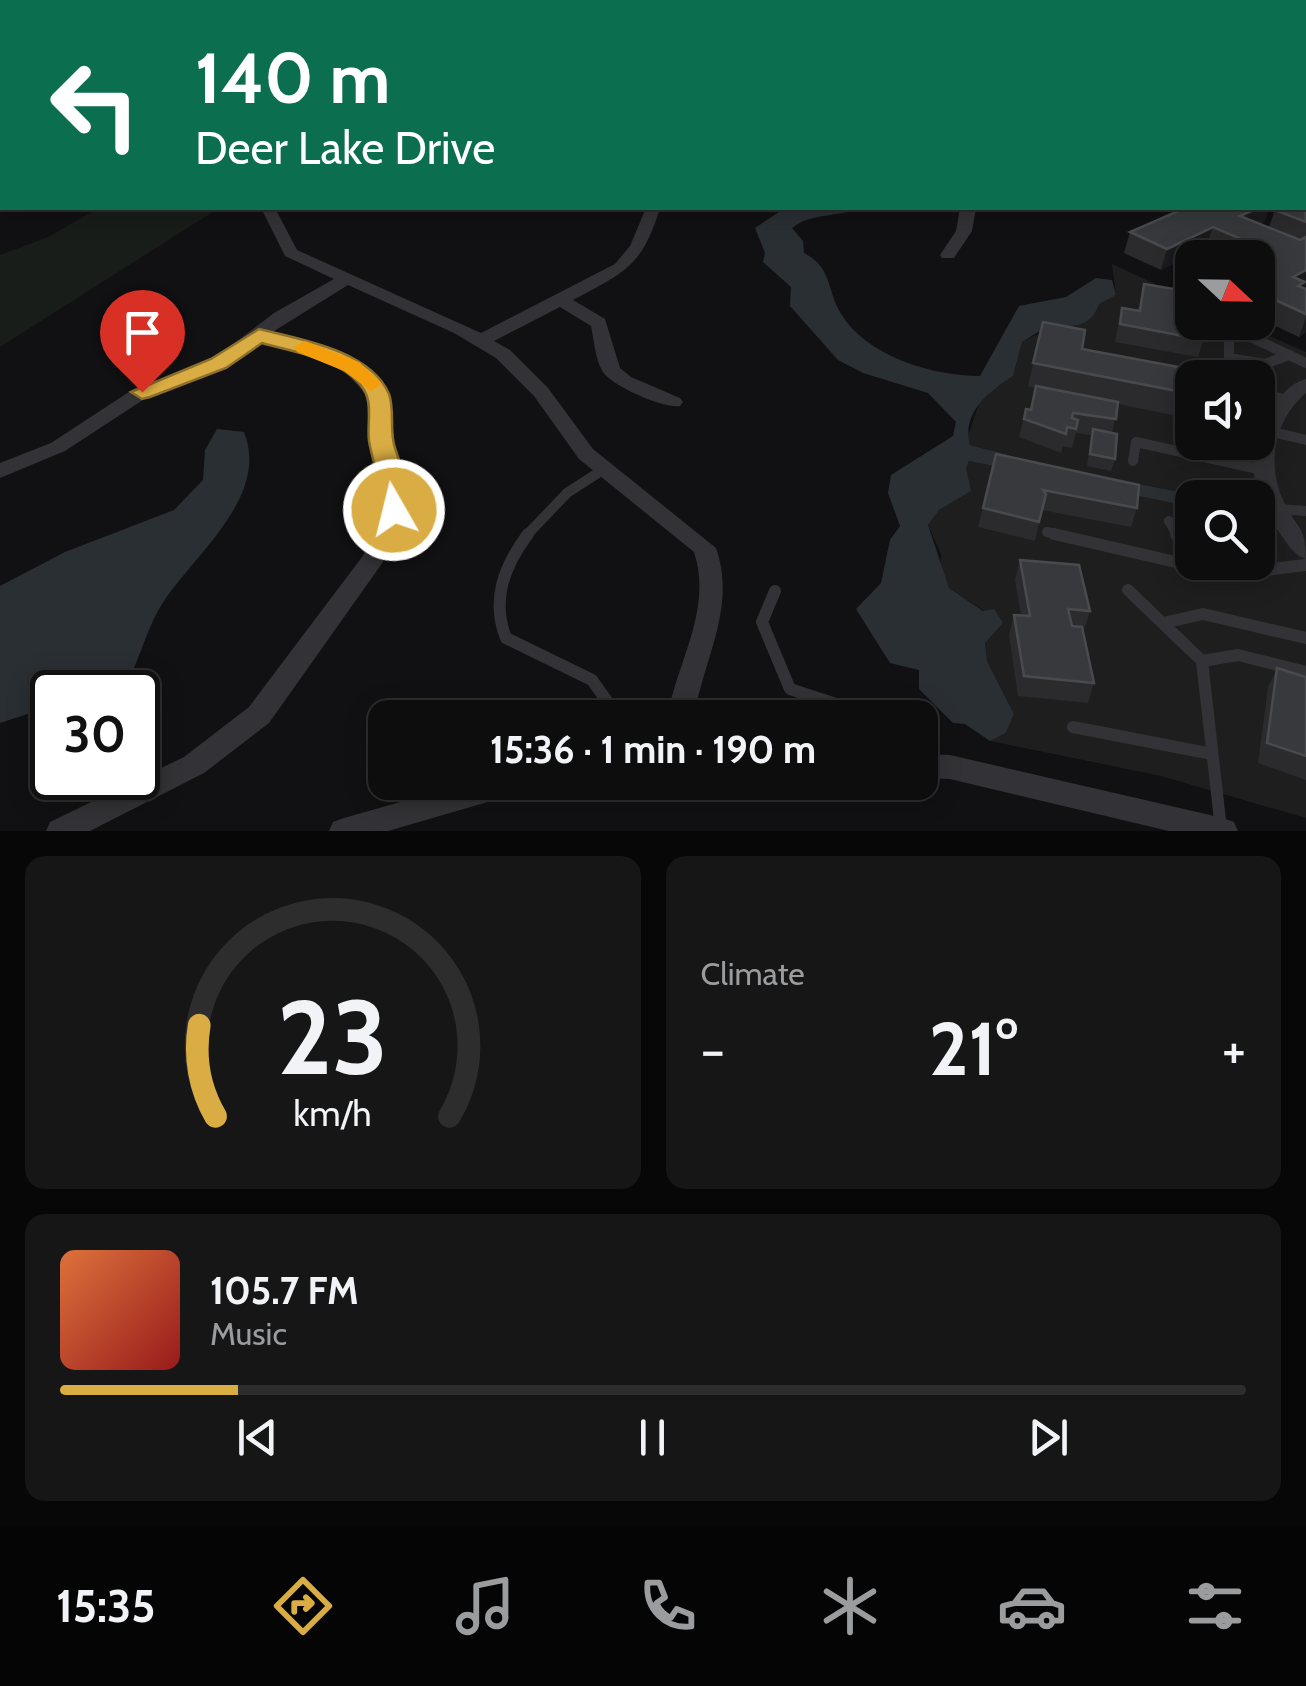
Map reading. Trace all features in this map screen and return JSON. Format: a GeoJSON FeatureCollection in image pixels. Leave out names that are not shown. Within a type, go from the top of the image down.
{"type":"FeatureCollection","features":[{"type":"Feature","properties":{"kind":"street"},"geometry":{"type":"LineString","coordinates":[[269,210],[292,253],[482,340],[524,372],[566,431],[604,470],[695,538],[710,559],[714,597],[685,700]]}},
{"type":"Feature","properties":{"kind":"street"},"geometry":{"type":"LineString","coordinates":[[482,340],[601,281],[629,260],[652,210]]}},
{"type":"Feature","properties":{"kind":"street"},"geometry":{"type":"LineString","coordinates":[[948,255],[964,231],[968,210]]}},
{"type":"Feature","properties":{"kind":"street"},"geometry":{"type":"LineString","coordinates":[[0,472],[58,447],[142,392],[218,364],[303,302],[344,280]]}},
{"type":"Feature","properties":{"kind":"street"},"geometry":{"type":"LineString","coordinates":[[562,300],[599,323],[605,360],[620,379],[673,402]]}},
{"type":"Feature","properties":{"kind":"street"},"geometry":{"type":"LineString","coordinates":[[61,831],[194,764],[260,715],[386,535],[396,492],[381,442],[382,407],[372,384],[328,356],[259,335]]}},
{"type":"Feature","properties":{"kind":"street"},"geometry":{"type":"LineString","coordinates":[[1275,418],[1306,385]]}},
{"type":"Feature","properties":{"kind":"street"},"geometry":{"type":"LineString","coordinates":[[1261,460],[1277,509],[1306,551]]}},
{"type":"Feature","properties":{"kind":"street"},"geometry":{"type":"LineString","coordinates":[[938,767],[1222,831]]}},
{"type":"Feature","properties":{"kind":"street"},"geometry":{"type":"LineString","coordinates":[[344,831],[452,800]]}},
{"type":"Feature","properties":{"kind":"lane"},"geometry":{"type":"LineString","coordinates":[[1289,356],[1264,364],[1228,358],[1229,327],[1306,364]]}},
{"type":"Feature","properties":{"kind":"lane"},"geometry":{"type":"LineString","coordinates":[[1275,397],[1288,400]]}},
{"type":"Feature","properties":{"kind":"lane"},"geometry":{"type":"LineString","coordinates":[[1275,433],[1306,440]]}},
{"type":"Feature","properties":{"kind":"lane"},"geometry":{"type":"LineString","coordinates":[[1133,461],[1136,442],[1262,470]]}},
{"type":"Feature","properties":{"kind":"lane"},"geometry":{"type":"LineString","coordinates":[[604,470],[559,495],[544,512],[506,576],[496,610],[506,638],[592,680],[606,700]]}},
{"type":"Feature","properties":{"kind":"lane"},"geometry":{"type":"LineString","coordinates":[[1277,509],[1306,511]]}},
{"type":"Feature","properties":{"kind":"lane"},"geometry":{"type":"LineString","coordinates":[[1169,521],[1175,531]]}},
{"type":"Feature","properties":{"kind":"lane"},"geometry":{"type":"LineString","coordinates":[[1047,532],[1175,559]]}},
{"type":"Feature","properties":{"kind":"lane"},"geometry":{"type":"LineString","coordinates":[[1275,568],[1306,564]]}},
{"type":"Feature","properties":{"kind":"lane"},"geometry":{"type":"LineString","coordinates":[[775,590],[762,622],[790,689],[824,700]]}},
{"type":"Feature","properties":{"kind":"lane"},"geometry":{"type":"LineString","coordinates":[[1128,590],[1202,661],[1222,831]]}},
{"type":"Feature","properties":{"kind":"lane"},"geometry":{"type":"LineString","coordinates":[[1163,623],[1203,614],[1306,638]]}},
{"type":"Feature","properties":{"kind":"lane"},"geometry":{"type":"LineString","coordinates":[[1202,661],[1238,655],[1306,672]]}},
{"type":"Feature","properties":{"kind":"lane"},"geometry":{"type":"LineString","coordinates":[[1072,727],[1212,754]]}},
{"type":"Feature","properties":{"kind":"shaded area"},"geometry":{"type":"Polygon","coordinates":[[[95,210],[216,210],[0,347],[0,255],[48,237],[95,210]]]}},
{"type":"Feature","properties":{"kind":"shaded area"},"geometry":{"type":"Polygon","coordinates":[[[782,210],[854,210],[807,220],[792,228],[803,241],[804,253],[824,272],[840,312],[866,341],[883,352],[921,367],[961,375],[980,376],[1019,306],[1066,297],[1096,278],[1112,280],[1116,295],[1099,304],[1086,322],[1048,328],[1022,342],[1013,376],[987,396],[974,413],[968,433],[970,445],[1069,471],[1175,491],[1175,503],[969,461],[966,468],[971,491],[939,510],[928,525],[949,588],[983,611],[994,609],[1003,623],[985,643],[987,661],[1014,714],[1006,733],[990,741],[965,724],[953,723],[938,708],[938,700],[930,700],[919,689],[919,670],[890,663],[856,609],[881,583],[890,540],[900,526],[888,493],[891,475],[953,436],[956,422],[928,393],[863,373],[838,360],[790,306],[791,287],[763,262],[765,253],[755,228],[782,210]]]}},
{"type":"Feature","properties":{"kind":"shaded area"},"geometry":{"type":"Polygon","coordinates":[[[1112,264],[1175,293],[1175,340],[1275,338],[1306,352],[1306,818],[1161,776],[990,741],[1006,733],[1014,714],[987,661],[985,642],[1003,623],[949,588],[940,570],[941,554],[928,525],[939,510],[970,491],[966,468],[969,461],[1175,503],[1175,580],[1275,580],[1275,480],[1175,480],[1175,491],[1069,471],[970,445],[968,437],[981,397],[1013,376],[1022,342],[1116,295],[1112,264]]]}},
{"type":"Feature","properties":{"kind":"shaded area"},"geometry":{"type":"Polygon","coordinates":[[[217,429],[244,432],[249,456],[247,479],[225,524],[162,604],[134,668],[30,670],[30,713],[0,723],[0,586],[65,552],[174,510],[203,480],[205,450],[217,429]]]}},
{"type":"Feature","properties":{"kind":"building"},"geometry":{"type":"Polygon","coordinates":[[[1180,210],[1254,210],[1240,216],[1300,240],[1306,237],[1306,270],[1293,277],[1305,282],[1298,286],[1306,289],[1306,314],[1275,300],[1275,240],[1244,240],[1213,227],[1186,240],[1175,240],[1175,245],[1167,249],[1130,232],[1180,210]]]}},
{"type":"Feature","properties":{"kind":"building"},"geometry":{"type":"Polygon","coordinates":[[[1275,210],[1305,210],[1306,222],[1275,210]]]}},
{"type":"Feature","properties":{"kind":"building"},"geometry":{"type":"Polygon","coordinates":[[[1144,284],[1175,289],[1175,334],[1120,324],[1122,308],[1140,311],[1144,284]]]}},
{"type":"Feature","properties":{"kind":"building"},"geometry":{"type":"Polygon","coordinates":[[[1043,322],[1085,330],[1082,349],[1175,366],[1175,391],[1033,363],[1043,322]]]}},
{"type":"Feature","properties":{"kind":"building"},"geometry":{"type":"Polygon","coordinates":[[[1036,386],[1118,402],[1116,419],[1073,413],[1072,418],[1078,420],[1076,429],[1067,427],[1066,434],[1024,419],[1026,409],[1031,410],[1036,386]]]}},
{"type":"Feature","properties":{"kind":"building"},"geometry":{"type":"Polygon","coordinates":[[[1093,429],[1117,434],[1115,459],[1090,454],[1093,429]]]}},
{"type":"Feature","properties":{"kind":"building"},"geometry":{"type":"Polygon","coordinates":[[[996,454],[1139,485],[1137,508],[1043,490],[1046,494],[1039,522],[983,508],[996,454]]]}},
{"type":"Feature","properties":{"kind":"building"},"geometry":{"type":"Polygon","coordinates":[[[1020,560],[1079,565],[1090,611],[1068,609],[1072,626],[1082,627],[1094,683],[1024,676],[1014,615],[1030,616],[1020,560]]]}},
{"type":"Feature","properties":{"kind":"building"},"geometry":{"type":"Polygon","coordinates":[[[1277,668],[1306,677],[1306,756],[1267,743],[1277,668]]]}},
{"type":"Feature","properties":{"kind":"slow traffic"},"geometry":{"type":"LineString","coordinates":[[305,347],[352,367],[371,384]]}},
{"type":"Feature","properties":{"kind":"route"},"geometry":{"type":"LineString","coordinates":[[142,392],[218,364],[259,335],[298,345],[352,367],[372,384],[382,407],[381,442],[394,476],[394,510]]}}]}
